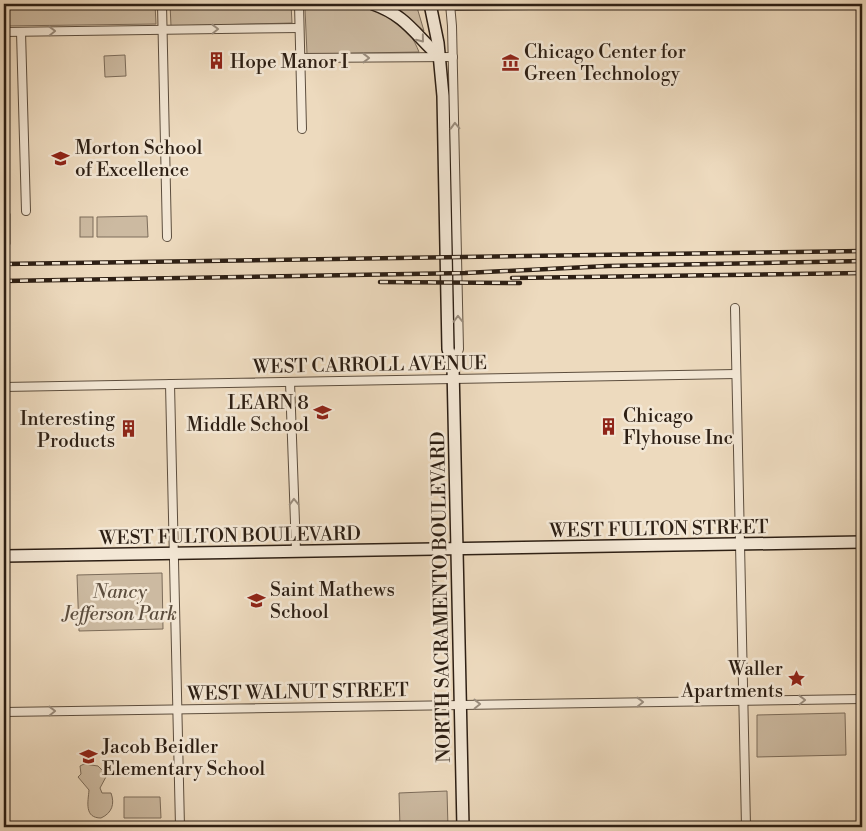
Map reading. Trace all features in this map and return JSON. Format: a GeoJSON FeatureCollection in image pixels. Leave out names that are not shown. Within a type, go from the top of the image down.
{"type":"FeatureCollection","features":[{"type":"Feature","properties":{"kind":"street"},"geometry":{"type":"LineString","coordinates":[[162,4],[167,237]]}},
{"type":"Feature","properties":{"kind":"street"},"geometry":{"type":"LineString","coordinates":[[299,4],[302,129]]}},
{"type":"Feature","properties":{"kind":"street"},"geometry":{"type":"LineString","coordinates":[[373,4],[400,16],[412,27],[423,43],[440,57]]}},
{"type":"Feature","properties":{"kind":"street","name":"NORTH SACRAMENTO BOULEVARD"},"geometry":{"type":"LineString","coordinates":[[430,4],[440,57],[443,96],[448,349],[453,367],[463,827]]}},
{"type":"Feature","properties":{"kind":"street"},"geometry":{"type":"LineString","coordinates":[[450,5],[618,4]]}},
{"type":"Feature","properties":{"kind":"street","name":"NORTH SACRAMENTO BOULEVARD"},"geometry":{"type":"LineString","coordinates":[[450,5],[453,57],[459,349],[453,367]]}},
{"type":"Feature","properties":{"kind":"street"},"geometry":{"type":"LineString","coordinates":[[4,32],[299,28]]}},
{"type":"Feature","properties":{"kind":"street"},"geometry":{"type":"LineString","coordinates":[[21,32],[26,211]]}},
{"type":"Feature","properties":{"kind":"street"},"geometry":{"type":"LineString","coordinates":[[300,58],[453,57]]}},
{"type":"Feature","properties":{"kind":"street"},"geometry":{"type":"LineString","coordinates":[[735,308],[746,827]]}},
{"type":"Feature","properties":{"kind":"street","name":"WEST CARROLL AVENUE"},"geometry":{"type":"LineString","coordinates":[[4,386],[736,374]]}},
{"type":"Feature","properties":{"kind":"street"},"geometry":{"type":"LineString","coordinates":[[290,382],[296,551]]}},
{"type":"Feature","properties":{"kind":"street"},"geometry":{"type":"LineString","coordinates":[[170,384],[180,827]]}},
{"type":"Feature","properties":{"kind":"street","name":"WEST FULTON STREET"},"geometry":{"type":"LineString","coordinates":[[457,549],[862,542]]}},
{"type":"Feature","properties":{"kind":"street","name":"WEST FULTON BOULEVARD"},"geometry":{"type":"LineString","coordinates":[[4,556],[457,549]]}},
{"type":"Feature","properties":{"kind":"street","name":"WEST WALNUT STREET"},"geometry":{"type":"LineString","coordinates":[[4,712],[862,699]]}},
{"type":"Feature","properties":{"kind":"green space"},"geometry":{"type":"Polygon","coordinates":[[[155,4],[156,24],[4,26],[4,5],[155,4]]]}},
{"type":"Feature","properties":{"kind":"green space"},"geometry":{"type":"Polygon","coordinates":[[[170,4],[291,4],[292,23],[171,26],[170,4]]]}},
{"type":"Feature","properties":{"kind":"green space"},"geometry":{"type":"Polygon","coordinates":[[[307,4],[357,5],[373,8],[387,14],[400,23],[410,35],[419,52],[307,54],[305,9],[307,4]]]}},
{"type":"Feature","properties":{"kind":"green space"},"geometry":{"type":"Polygon","coordinates":[[[385,4],[416,4],[424,31],[398,10],[385,4]]]}},
{"type":"Feature","properties":{"kind":"green space"},"geometry":{"type":"Polygon","coordinates":[[[125,55],[126,76],[105,77],[104,56],[125,55]]]}},
{"type":"Feature","properties":{"kind":"green space"},"geometry":{"type":"Polygon","coordinates":[[[4,214],[10,214],[10,244],[4,244],[4,214]]]}},
{"type":"Feature","properties":{"kind":"green space"},"geometry":{"type":"Polygon","coordinates":[[[147,216],[148,237],[97,237],[97,217],[147,216]]]}},
{"type":"Feature","properties":{"kind":"green space"},"geometry":{"type":"Polygon","coordinates":[[[80,217],[93,217],[93,237],[80,237],[80,217]]]}},
{"type":"Feature","properties":{"kind":"green space","name":"Nancy Jefferson Park"},"geometry":{"type":"Polygon","coordinates":[[[162,573],[163,629],[79,631],[77,575],[162,573]]]}},
{"type":"Feature","properties":{"kind":"green space"},"geometry":{"type":"Polygon","coordinates":[[[845,713],[846,755],[757,757],[757,715],[845,713]]]}},
{"type":"Feature","properties":{"kind":"green space"},"geometry":{"type":"Polygon","coordinates":[[[84,764],[98,766],[107,775],[100,788],[102,793],[111,793],[113,801],[112,808],[108,814],[101,818],[89,812],[89,790],[78,777],[81,774],[80,766],[84,764]]]}},
{"type":"Feature","properties":{"kind":"green space"},"geometry":{"type":"Polygon","coordinates":[[[447,791],[448,827],[400,827],[399,793],[447,791]]]}},
{"type":"Feature","properties":{"kind":"green space"},"geometry":{"type":"Polygon","coordinates":[[[124,797],[160,797],[161,818],[124,818],[124,797]]]}},
{"type":"Feature","properties":{"kind":"railway"},"geometry":{"type":"LineString","coordinates":[[4,264],[862,251]]}},
{"type":"Feature","properties":{"kind":"railway"},"geometry":{"type":"LineString","coordinates":[[4,281],[465,273],[608,266],[862,261]]}},
{"type":"Feature","properties":{"kind":"railway"},"geometry":{"type":"LineString","coordinates":[[512,278],[862,273]]}},
{"type":"Feature","properties":{"kind":"railway"},"geometry":{"type":"LineString","coordinates":[[380,282],[520,283]]}},
{"type":"Feature","properties":{"kind":"place","name":"Hope Manor I"},"geometry":{"type":"Point","coordinates":[216,61]}},
{"type":"Feature","properties":{"kind":"place","name":"Chicago Center for Green Technology"},"geometry":{"type":"Point","coordinates":[510,62]}},
{"type":"Feature","properties":{"kind":"place","name":"Morton School of Excellence"},"geometry":{"type":"Point","coordinates":[61,158]}},
{"type":"Feature","properties":{"kind":"place","name":"LEARN 8 Middle School"},"geometry":{"type":"Point","coordinates":[323,413]}},
{"type":"Feature","properties":{"kind":"place","name":"Chicago Flyhouse Inc"},"geometry":{"type":"Point","coordinates":[609,426]}},
{"type":"Feature","properties":{"kind":"place","name":"Interesting Products"},"geometry":{"type":"Point","coordinates":[129,429]}},
{"type":"Feature","properties":{"kind":"place","name":"Saint Mathews School"},"geometry":{"type":"Point","coordinates":[256,600]}},
{"type":"Feature","properties":{"kind":"place","name":"Waller Apartments"},"geometry":{"type":"Point","coordinates":[797,679]}},
{"type":"Feature","properties":{"kind":"place","name":"Jacob Beidler Elementary School"},"geometry":{"type":"Point","coordinates":[88,757]}}]}
